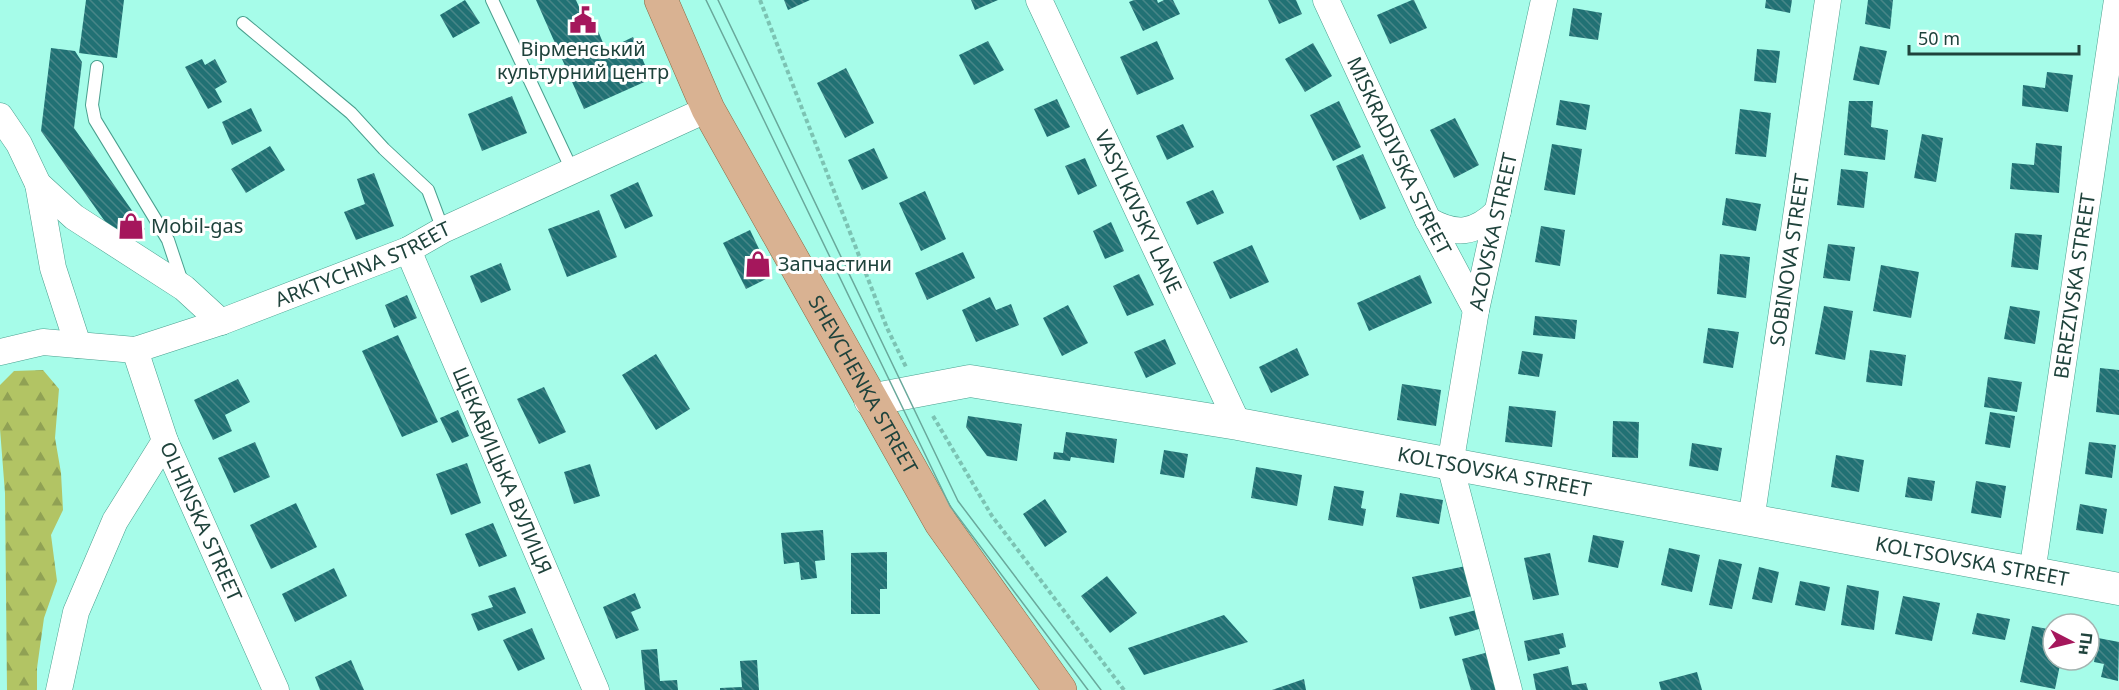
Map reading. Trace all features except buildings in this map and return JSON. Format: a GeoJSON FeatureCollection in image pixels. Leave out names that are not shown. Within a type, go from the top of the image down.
{"type":"FeatureCollection","features":[{"type":"Feature","properties":{"kind":"main road","name":"SHEVCHENKA STREET"},"geometry":{"type":"LineString","coordinates":[[661,0],[708,109],[940,523],[1056,688]]}},
{"type":"Feature","properties":{"kind":"street","name":"VASYLKIVSKY LANE"},"geometry":{"type":"LineString","coordinates":[[1039,0],[1238,424]]}},
{"type":"Feature","properties":{"kind":"street","name":"MISKRADIVSKA STREET"},"geometry":{"type":"LineString","coordinates":[[1326,0],[1428,220],[1476,310]]}},
{"type":"Feature","properties":{"kind":"street","name":"AZOVSKA STREET"},"geometry":{"type":"LineString","coordinates":[[1450,465],[1476,310],[1544,0]]}},
{"type":"Feature","properties":{"kind":"street","name":"SOBINOVA STREET"},"geometry":{"type":"LineString","coordinates":[[1751,521],[1828,0]]}},
{"type":"Feature","properties":{"kind":"street","name":"BEREZIVSKA STREET"},"geometry":{"type":"LineString","coordinates":[[2032,573],[2117,0]]}},
{"type":"Feature","properties":{"kind":"street","name":"ARKTYCHNA STREET"},"geometry":{"type":"LineString","coordinates":[[0,352],[43,342],[135,350],[221,322],[408,250],[443,230],[708,109]]}},
{"type":"Feature","properties":{"kind":"street"},"geometry":{"type":"LineString","coordinates":[[0,116],[20,144],[38,184],[53,268],[78,345]]}},
{"type":"Feature","properties":{"kind":"street"},"geometry":{"type":"LineString","coordinates":[[38,184],[74,217],[184,288],[221,322]]}},
{"type":"Feature","properties":{"kind":"street"},"geometry":{"type":"LineString","coordinates":[[1428,220],[1442,228],[1457,231],[1473,229],[1487,222],[1498,212]]}},
{"type":"Feature","properties":{"kind":"street","name":"ЩЕКАВИЦЬКА ВУЛИЦЯ"},"geometry":{"type":"LineString","coordinates":[[408,250],[596,690]]}},
{"type":"Feature","properties":{"kind":"street","name":"OLHINSKA STREET"},"geometry":{"type":"LineString","coordinates":[[135,350],[165,441],[276,690]]}},
{"type":"Feature","properties":{"kind":"street","name":"KOLTSOVSKA STREET"},"geometry":{"type":"LineString","coordinates":[[870,400],[970,381],[1238,424],[2119,590]]}},
{"type":"Feature","properties":{"kind":"street"},"geometry":{"type":"LineString","coordinates":[[59,690],[76,612],[106,541],[115,521],[165,441]]}},
{"type":"Feature","properties":{"kind":"street"},"geometry":{"type":"LineString","coordinates":[[1450,465],[1509,690]]}},
{"type":"Feature","properties":{"kind":"lane"},"geometry":{"type":"LineString","coordinates":[[492,0],[572,170]]}},
{"type":"Feature","properties":{"kind":"lane"},"geometry":{"type":"LineString","coordinates":[[243,23],[351,113],[384,149],[428,189],[443,230]]}},
{"type":"Feature","properties":{"kind":"lane"},"geometry":{"type":"LineString","coordinates":[[97,67],[92,105],[95,120],[168,240],[184,288]]}},
{"type":"Feature","properties":{"kind":"path"},"geometry":{"type":"LineString","coordinates":[[760,0],[887,328],[918,391],[992,516],[1124,690]]}},
{"type":"Feature","properties":{"kind":"green space"},"geometry":{"type":"Polygon","coordinates":[[[43,370],[59,389],[55,438],[61,473],[63,510],[51,535],[57,581],[44,618],[37,668],[37,690],[7,690],[5,493],[0,429],[0,385],[14,371],[43,370]]]}},
{"type":"Feature","properties":{"kind":"tram line"},"geometry":{"type":"LineString","coordinates":[[706,0],[950,506],[1088,690]]}},
{"type":"Feature","properties":{"kind":"tram line"},"geometry":{"type":"LineString","coordinates":[[718,0],[958,501],[1101,690]]}},
{"type":"Feature","properties":{"kind":"place","name":"Вірменський культурний центр"},"geometry":{"type":"Point","coordinates":[583,20]}},
{"type":"Feature","properties":{"kind":"place","name":"Mobil-gas"},"geometry":{"type":"Point","coordinates":[131,226]}},
{"type":"Feature","properties":{"kind":"place","name":"Запчастини"},"geometry":{"type":"Point","coordinates":[758,264]}}]}
